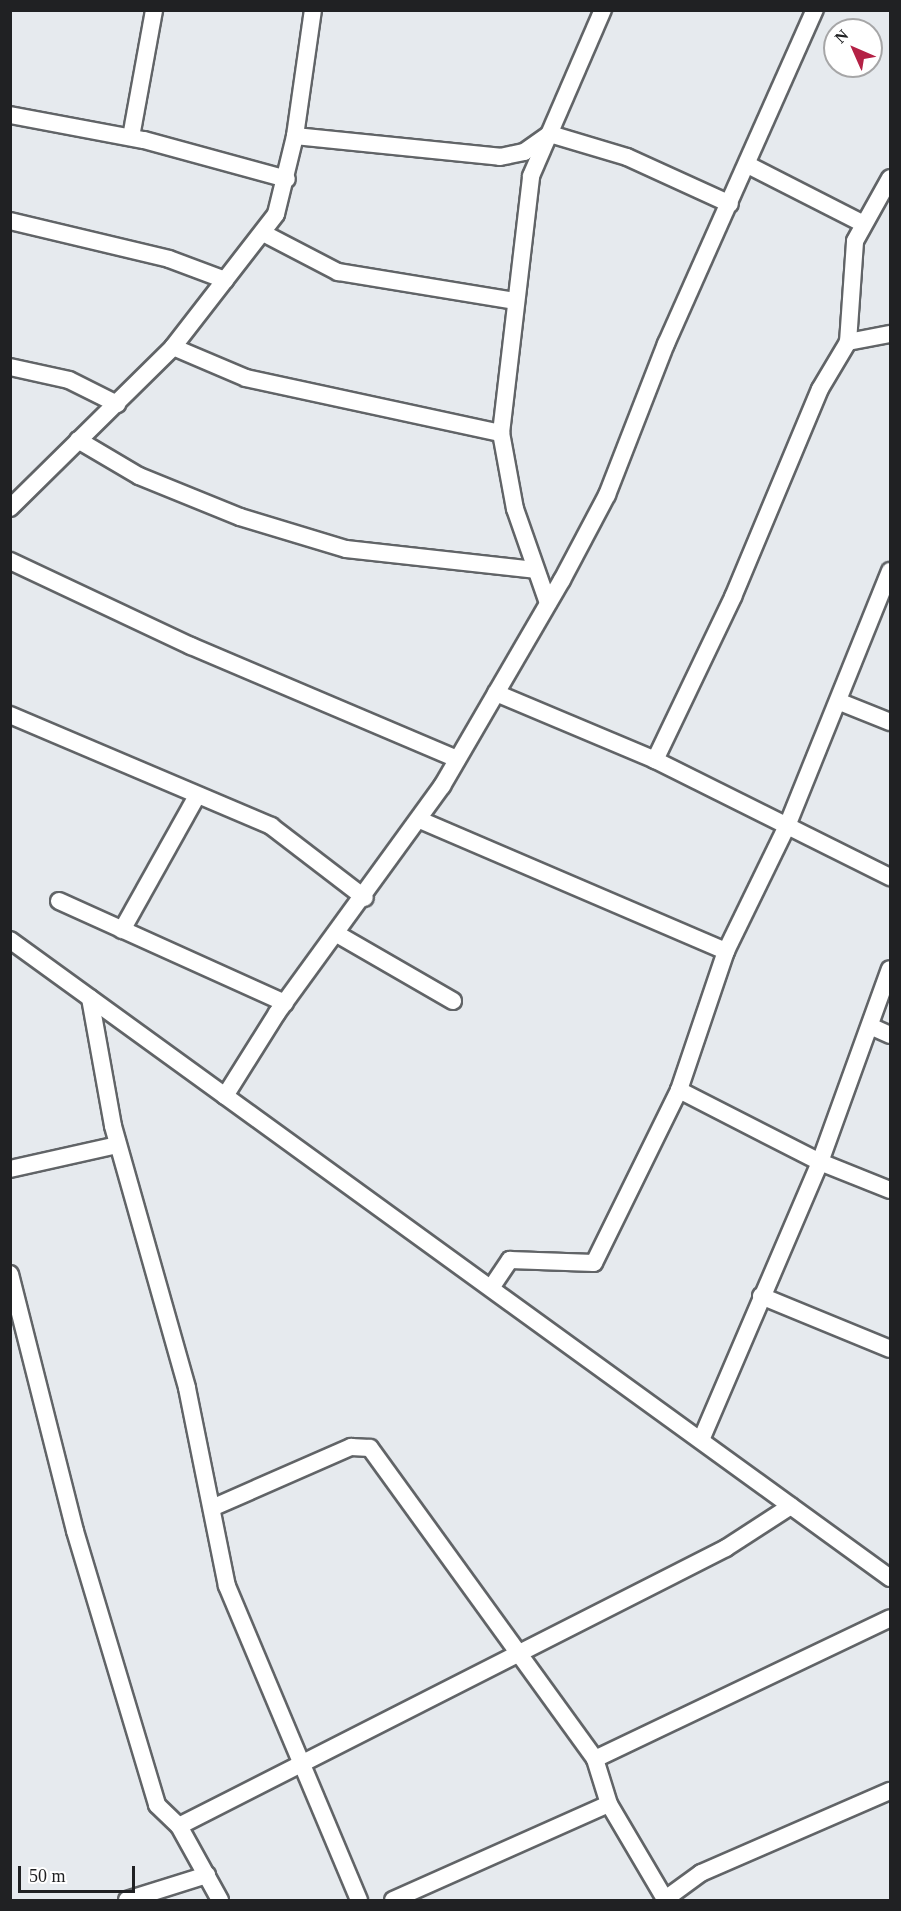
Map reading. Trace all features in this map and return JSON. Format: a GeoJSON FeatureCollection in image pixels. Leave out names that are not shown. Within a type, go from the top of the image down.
{"type":"FeatureCollection","features":[{"type":"Feature","properties":{"kind":"street"},"geometry":{"type":"LineString","coordinates":[[131,137],[154,10]]}},
{"type":"Feature","properties":{"kind":"street"},"geometry":{"type":"LineString","coordinates":[[10,508],[173,347],[263,233],[287,179],[313,10]]}},
{"type":"Feature","properties":{"kind":"street"},"geometry":{"type":"LineString","coordinates":[[548,603],[515,509],[501,433],[531,176],[603,10]]}},
{"type":"Feature","properties":{"kind":"street"},"geometry":{"type":"LineString","coordinates":[[225,1096],[285,1004],[420,820],[548,603],[607,495],[666,344],[748,165],[814,10]]}},
{"type":"Feature","properties":{"kind":"street"},"geometry":{"type":"LineString","coordinates":[[10,115],[131,137],[287,179]]}},
{"type":"Feature","properties":{"kind":"street"},"geometry":{"type":"LineString","coordinates":[[295,136],[500,157],[524,152],[550,134]]}},
{"type":"Feature","properties":{"kind":"street"},"geometry":{"type":"LineString","coordinates":[[550,134],[627,156],[730,204]]}},
{"type":"Feature","properties":{"kind":"street"},"geometry":{"type":"LineString","coordinates":[[748,165],[862,223]]}},
{"type":"Feature","properties":{"kind":"street"},"geometry":{"type":"LineString","coordinates":[[655,760],[733,597],[820,389],[848,342],[851,266],[862,223],[891,178]]}},
{"type":"Feature","properties":{"kind":"street"},"geometry":{"type":"LineString","coordinates":[[873,205],[891,195]]}},
{"type":"Feature","properties":{"kind":"street"},"geometry":{"type":"LineString","coordinates":[[10,221],[169,259],[225,280]]}},
{"type":"Feature","properties":{"kind":"street"},"geometry":{"type":"LineString","coordinates":[[263,233],[338,272],[516,301]]}},
{"type":"Feature","properties":{"kind":"street"},"geometry":{"type":"LineString","coordinates":[[848,342],[891,334]]}},
{"type":"Feature","properties":{"kind":"street"},"geometry":{"type":"LineString","coordinates":[[173,347],[246,378],[501,433]]}},
{"type":"Feature","properties":{"kind":"street"},"geometry":{"type":"LineString","coordinates":[[10,367],[69,380],[117,404]]}},
{"type":"Feature","properties":{"kind":"street"},"geometry":{"type":"LineString","coordinates":[[78,440],[139,476],[240,517],[346,549],[535,570]]}},
{"type":"Feature","properties":{"kind":"street"},"geometry":{"type":"LineString","coordinates":[[10,561],[191,646],[457,759]]}},
{"type":"Feature","properties":{"kind":"street"},"geometry":{"type":"LineString","coordinates":[[491,1288],[510,1260],[594,1263],[679,1090],[726,951],[787,826],[840,702],[891,571]]}},
{"type":"Feature","properties":{"kind":"street"},"geometry":{"type":"LineString","coordinates":[[496,693],[655,760],[891,877]]}},
{"type":"Feature","properties":{"kind":"street"},"geometry":{"type":"LineString","coordinates":[[840,702],[891,722]]}},
{"type":"Feature","properties":{"kind":"street"},"geometry":{"type":"LineString","coordinates":[[10,715],[271,826],[365,898]]}},
{"type":"Feature","properties":{"kind":"street"},"geometry":{"type":"LineString","coordinates":[[122,930],[197,796]]}},
{"type":"Feature","properties":{"kind":"street"},"geometry":{"type":"LineString","coordinates":[[420,820],[726,951]]}},
{"type":"Feature","properties":{"kind":"street"},"geometry":{"type":"LineString","coordinates":[[59,901],[285,1004]]}},
{"type":"Feature","properties":{"kind":"street"},"geometry":{"type":"LineString","coordinates":[[337,934],[453,1000]]}},
{"type":"Feature","properties":{"kind":"street"},"geometry":{"type":"LineString","coordinates":[[10,940],[891,1578]]}},
{"type":"Feature","properties":{"kind":"street"},"geometry":{"type":"LineString","coordinates":[[701,1440],[820,1162],[891,969]]}},
{"type":"Feature","properties":{"kind":"street"},"geometry":{"type":"LineString","coordinates":[[90,998],[117,1145],[187,1388],[235,1611],[359,1900]]}},
{"type":"Feature","properties":{"kind":"street"},"geometry":{"type":"LineString","coordinates":[[870,1026],[891,1035]]}},
{"type":"Feature","properties":{"kind":"street"},"geometry":{"type":"LineString","coordinates":[[679,1090],[820,1162],[891,1190]]}},
{"type":"Feature","properties":{"kind":"street"},"geometry":{"type":"LineString","coordinates":[[10,1168],[117,1145]]}},
{"type":"Feature","properties":{"kind":"street"},"geometry":{"type":"LineString","coordinates":[[10,1274],[119,1689],[157,1805],[179,1826],[220,1900]]}},
{"type":"Feature","properties":{"kind":"street"},"geometry":{"type":"LineString","coordinates":[[761,1296],[891,1349]]}},
{"type":"Feature","properties":{"kind":"street"},"geometry":{"type":"LineString","coordinates":[[214,1507],[351,1447],[370,1448],[522,1652],[595,1760],[609,1804],[664,1900],[701,1873],[891,1791]]}},
{"type":"Feature","properties":{"kind":"street"},"geometry":{"type":"LineString","coordinates":[[179,1826],[300,1760],[522,1652],[726,1548],[791,1506]]}},
{"type":"Feature","properties":{"kind":"street"},"geometry":{"type":"LineString","coordinates":[[595,1760],[891,1618]]}},
{"type":"Feature","properties":{"kind":"street"},"geometry":{"type":"LineString","coordinates":[[393,1900],[609,1804]]}},
{"type":"Feature","properties":{"kind":"street"},"geometry":{"type":"LineString","coordinates":[[127,1900],[207,1875]]}}]}
